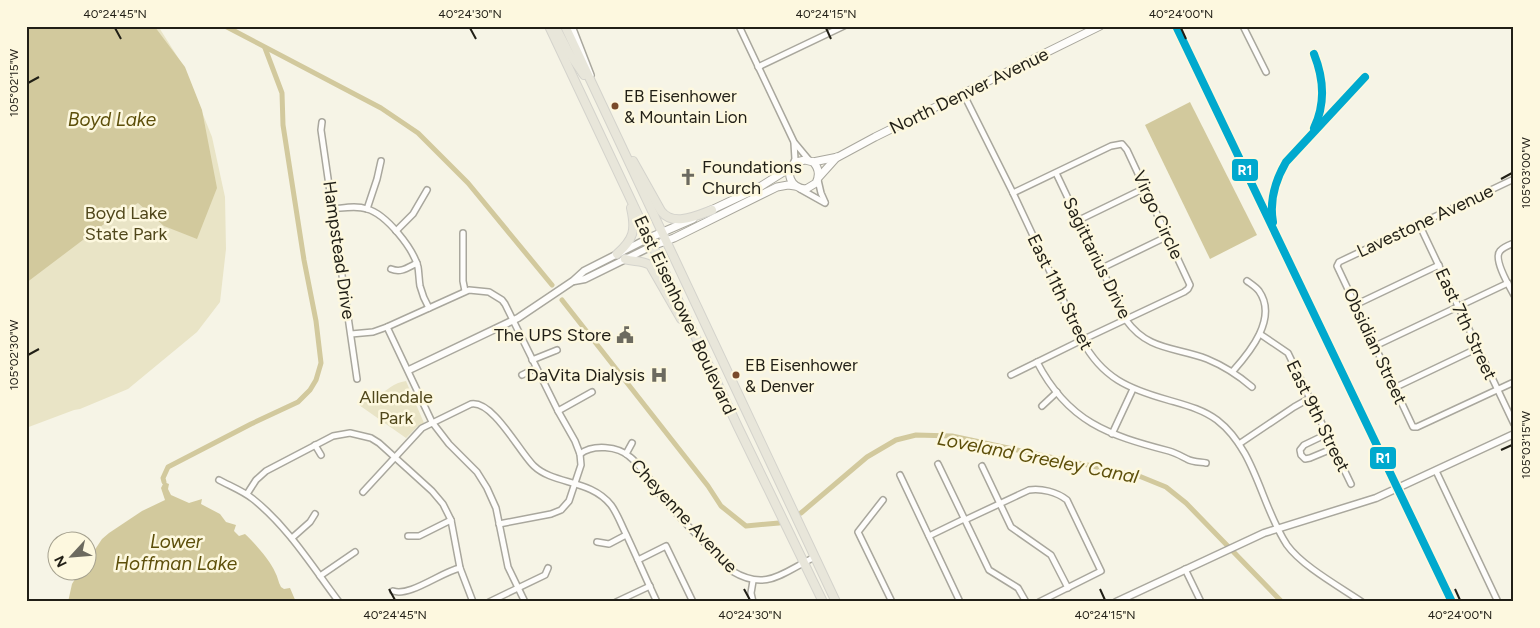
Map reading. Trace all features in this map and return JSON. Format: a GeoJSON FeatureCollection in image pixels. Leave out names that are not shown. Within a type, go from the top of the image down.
{"type":"FeatureCollection","features":[{"type":"Feature","properties":{"kind":"highway","name":"East Eisenhower Boulevard"},"geometry":{"type":"LineString","coordinates":[[549,26],[650,242],[823,602]]}},
{"type":"Feature","properties":{"kind":"highway"},"geometry":{"type":"LineString","coordinates":[[555,26],[568,53],[597,94],[663,215],[672,219],[682,219],[712,210]]}},
{"type":"Feature","properties":{"kind":"highway","name":"East Eisenhower Boulevard"},"geometry":{"type":"LineString","coordinates":[[565,26],[836,602]]}},
{"type":"Feature","properties":{"kind":"highway"},"geometry":{"type":"LineString","coordinates":[[617,171],[631,206],[634,226],[629,242],[617,254]]}},
{"type":"Feature","properties":{"kind":"highway"},"geometry":{"type":"LineString","coordinates":[[625,259],[632,262],[645,262],[650,265],[681,319],[688,321]]}},
{"type":"Feature","properties":{"kind":"main road","name":"North Denver Avenue"},"geometry":{"type":"LineString","coordinates":[[811,161],[838,157],[1100,26]]}},
{"type":"Feature","properties":{"kind":"main road","name":"North Denver Avenue"},"geometry":{"type":"LineString","coordinates":[[818,178],[838,157]]}},
{"type":"Feature","properties":{"kind":"main road"},"geometry":{"type":"LineString","coordinates":[[800,160],[811,161],[818,169],[818,178],[810,188],[788,185],[777,187],[666,241],[650,242],[662,233],[758,188],[800,160]]}},
{"type":"Feature","properties":{"kind":"main road"},"geometry":{"type":"LineString","coordinates":[[792,166],[789,176],[796,187]]}},
{"type":"Feature","properties":{"kind":"street"},"geometry":{"type":"LineString","coordinates":[[572,26],[597,94]]}},
{"type":"Feature","properties":{"kind":"street"},"geometry":{"type":"LineString","coordinates":[[739,26],[794,142],[811,161]]}},
{"type":"Feature","properties":{"kind":"street"},"geometry":{"type":"LineString","coordinates":[[758,68],[844,26]]}},
{"type":"Feature","properties":{"kind":"street"},"geometry":{"type":"LineString","coordinates":[[1243,26],[1266,72]]}},
{"type":"Feature","properties":{"kind":"street","name":"East 11th Street"},"geometry":{"type":"LineString","coordinates":[[963,94],[1092,358],[1117,380],[1133,389],[1192,406],[1221,424],[1238,444],[1278,528],[1293,552],[1362,602]]}},
{"type":"Feature","properties":{"kind":"street","name":"Hampstead Drive"},"geometry":{"type":"LineString","coordinates":[[322,122],[321,130],[357,379]]}},
{"type":"Feature","properties":{"kind":"street"},"geometry":{"type":"LineString","coordinates":[[792,166],[795,159],[794,142]]}},
{"type":"Feature","properties":{"kind":"street","name":"Virgo Circle"},"geometry":{"type":"LineString","coordinates":[[1011,375],[1184,292],[1189,287],[1188,279],[1168,236],[1127,150],[1122,144],[1111,146],[1013,194]]}},
{"type":"Feature","properties":{"kind":"street"},"geometry":{"type":"LineString","coordinates":[[367,208],[378,178],[381,161]]}},
{"type":"Feature","properties":{"kind":"street","name":"Sagittarius Drive"},"geometry":{"type":"LineString","coordinates":[[1056,173],[1126,320],[1133,329],[1149,342],[1158,346],[1206,359],[1233,371],[1252,387]]}},
{"type":"Feature","properties":{"kind":"street"},"geometry":{"type":"LineString","coordinates":[[796,187],[825,203],[818,178]]}},
{"type":"Feature","properties":{"kind":"street","name":"Lavestone Avenue"},"geometry":{"type":"LineString","coordinates":[[1337,264],[1514,179]]}},
{"type":"Feature","properties":{"kind":"street"},"geometry":{"type":"LineString","coordinates":[[1079,220],[1145,188]]}},
{"type":"Feature","properties":{"kind":"street"},"geometry":{"type":"LineString","coordinates":[[396,231],[413,214],[428,190]]}},
{"type":"Feature","properties":{"kind":"street"},"geometry":{"type":"LineString","coordinates":[[332,209],[367,208],[382,217],[396,231],[416,263],[422,292],[429,308]]}},
{"type":"Feature","properties":{"kind":"street","name":"East 7th Street"},"geometry":{"type":"LineString","coordinates":[[1419,224],[1514,424]]}},
{"type":"Feature","properties":{"kind":"street"},"geometry":{"type":"LineString","coordinates":[[463,233],[463,281],[465,291]]}},
{"type":"Feature","properties":{"kind":"street"},"geometry":{"type":"LineString","coordinates":[[1102,268],[1168,236]]}},
{"type":"Feature","properties":{"kind":"street"},"geometry":{"type":"LineString","coordinates":[[408,370],[514,320],[573,281],[584,271],[617,254],[650,242]]}},
{"type":"Feature","properties":{"kind":"street"},"geometry":{"type":"LineString","coordinates":[[573,281],[585,280],[625,259],[650,242]]}},
{"type":"Feature","properties":{"kind":"street"},"geometry":{"type":"LineString","coordinates":[[1514,243],[1500,250],[1498,255],[1498,260],[1514,295]]}},
{"type":"Feature","properties":{"kind":"street"},"geometry":{"type":"LineString","coordinates":[[391,269],[397,271],[404,270],[416,263]]}},
{"type":"Feature","properties":{"kind":"street","name":"Obsidian Street"},"geometry":{"type":"LineString","coordinates":[[1337,264],[1374,346],[1414,427],[1497,389]]}},
{"type":"Feature","properties":{"kind":"street"},"geometry":{"type":"LineString","coordinates":[[1355,305],[1438,265]]}},
{"type":"Feature","properties":{"kind":"street"},"geometry":{"type":"LineString","coordinates":[[1233,371],[1260,334],[1265,317],[1264,302],[1259,291],[1247,281]]}},
{"type":"Feature","properties":{"kind":"street"},"geometry":{"type":"LineString","coordinates":[[1374,346],[1508,284]]}},
{"type":"Feature","properties":{"kind":"street"},"geometry":{"type":"LineString","coordinates":[[351,334],[373,332],[387,328],[465,291],[479,290],[493,294],[505,304],[580,454],[581,465],[576,484],[567,504],[557,512],[499,524]]}},
{"type":"Feature","properties":{"kind":"street"},"geometry":{"type":"LineString","coordinates":[[387,328],[432,422],[449,444],[470,463],[483,480],[492,497],[505,557],[525,602]]}},
{"type":"Feature","properties":{"kind":"street","name":"East 9th Street"},"geometry":{"type":"LineString","coordinates":[[1260,334],[1288,353],[1351,484]]}},
{"type":"Feature","properties":{"kind":"street"},"geometry":{"type":"LineString","coordinates":[[1394,388],[1478,348]]}},
{"type":"Feature","properties":{"kind":"street"},"geometry":{"type":"LineString","coordinates":[[532,360],[557,350]]}},
{"type":"Feature","properties":{"kind":"street"},"geometry":{"type":"LineString","coordinates":[[1038,362],[1057,392],[1070,407],[1099,428],[1133,442],[1172,452],[1188,460],[1206,463]]}},
{"type":"Feature","properties":{"kind":"street"},"geometry":{"type":"LineString","coordinates":[[522,375],[536,368]]}},
{"type":"Feature","properties":{"kind":"street"},"geometry":{"type":"LineString","coordinates":[[1497,389],[1514,382]]}},
{"type":"Feature","properties":{"kind":"street"},"geometry":{"type":"LineString","coordinates":[[1112,434],[1133,389]]}},
{"type":"Feature","properties":{"kind":"street"},"geometry":{"type":"LineString","coordinates":[[558,411],[592,392]]}},
{"type":"Feature","properties":{"kind":"street"},"geometry":{"type":"LineString","coordinates":[[1042,406],[1057,392]]}},
{"type":"Feature","properties":{"kind":"street"},"geometry":{"type":"LineString","coordinates":[[1238,444],[1310,398]]}},
{"type":"Feature","properties":{"kind":"street"},"geometry":{"type":"LineString","coordinates":[[363,492],[422,428],[470,404],[478,405],[488,411],[509,431],[535,467],[544,473],[597,492],[610,504],[657,602]]}},
{"type":"Feature","properties":{"kind":"street"},"geometry":{"type":"LineString","coordinates":[[247,494],[256,480],[266,471],[333,436],[354,433],[375,440],[432,491],[443,504],[451,520],[460,568],[473,602]]}},
{"type":"Feature","properties":{"kind":"street"},"geometry":{"type":"LineString","coordinates":[[1327,434],[1304,445],[1300,450],[1301,455],[1305,459],[1310,458],[1334,448]]}},
{"type":"Feature","properties":{"kind":"street"},"geometry":{"type":"LineString","coordinates":[[1116,602],[1237,545],[1278,528],[1376,498],[1514,434]]}},
{"type":"Feature","properties":{"kind":"street"},"geometry":{"type":"LineString","coordinates":[[626,454],[632,443]]}},
{"type":"Feature","properties":{"kind":"street"},"geometry":{"type":"LineString","coordinates":[[315,445],[321,455]]}},
{"type":"Feature","properties":{"kind":"street","name":"Cheyenne Avenue"},"geometry":{"type":"LineString","coordinates":[[580,454],[585,450],[599,448],[612,449],[626,454],[636,462],[667,503],[732,572],[744,579],[766,581],[815,557]]}},
{"type":"Feature","properties":{"kind":"street"},"geometry":{"type":"LineString","coordinates":[[938,464],[989,570],[1018,588],[1026,602]]}},
{"type":"Feature","properties":{"kind":"street"},"geometry":{"type":"LineString","coordinates":[[982,466],[1011,527],[1051,555],[1068,588]]}},
{"type":"Feature","properties":{"kind":"street"},"geometry":{"type":"LineString","coordinates":[[1436,471],[1498,602]]}},
{"type":"Feature","properties":{"kind":"street"},"geometry":{"type":"LineString","coordinates":[[900,475],[960,602]]}},
{"type":"Feature","properties":{"kind":"street"},"geometry":{"type":"LineString","coordinates":[[219,480],[247,494],[262,506],[292,538],[338,602]]}},
{"type":"Feature","properties":{"kind":"street"},"geometry":{"type":"LineString","coordinates":[[929,536],[1029,490],[1036,489],[1060,494],[1067,500],[1101,571],[1039,602]]}},
{"type":"Feature","properties":{"kind":"street"},"geometry":{"type":"LineString","coordinates":[[882,500],[858,532],[892,602]]}},
{"type":"Feature","properties":{"kind":"street"},"geometry":{"type":"LineString","coordinates":[[292,538],[310,522],[315,514]]}},
{"type":"Feature","properties":{"kind":"street"},"geometry":{"type":"LineString","coordinates":[[408,536],[419,536],[451,520]]}},
{"type":"Feature","properties":{"kind":"street"},"geometry":{"type":"LineString","coordinates":[[598,542],[609,544],[626,535]]}},
{"type":"Feature","properties":{"kind":"street"},"geometry":{"type":"LineString","coordinates":[[638,560],[666,546],[693,602]]}},
{"type":"Feature","properties":{"kind":"street"},"geometry":{"type":"LineString","coordinates":[[320,576],[355,552]]}},
{"type":"Feature","properties":{"kind":"street"},"geometry":{"type":"LineString","coordinates":[[394,591],[404,592],[444,573],[460,568]]}},
{"type":"Feature","properties":{"kind":"street"},"geometry":{"type":"LineString","coordinates":[[489,602],[545,575],[548,568]]}},
{"type":"Feature","properties":{"kind":"street"},"geometry":{"type":"LineString","coordinates":[[1185,569],[1202,602]]}},
{"type":"Feature","properties":{"kind":"street"},"geometry":{"type":"LineString","coordinates":[[753,581],[751,593],[753,602]]}},
{"type":"Feature","properties":{"kind":"street"},"geometry":{"type":"LineString","coordinates":[[616,602],[650,586]]}},
{"type":"Feature","properties":{"kind":"green space","name":"Boyd Lake State Park"},"geometry":{"type":"Polygon","coordinates":[[[26,26],[158,26],[184,67],[212,137],[225,197],[226,249],[220,302],[197,332],[128,389],[80,409],[26,428],[26,26]]]}},
{"type":"Feature","properties":{"kind":"green space","name":"Allendale Park"},"geometry":{"type":"Polygon","coordinates":[[[406,381],[424,423],[406,438],[359,405],[394,385],[406,381]]]}},
{"type":"Feature","properties":{"kind":"water","name":"Boyd Lake"},"geometry":{"type":"Polygon","coordinates":[[[26,26],[155,27],[185,67],[202,110],[217,188],[197,239],[164,226],[138,203],[112,218],[26,283],[26,26]]]}},
{"type":"Feature","properties":{"kind":"water"},"geometry":{"type":"Polygon","coordinates":[[[1190,102],[1257,235],[1210,259],[1145,125],[1190,102]]]}},
{"type":"Feature","properties":{"kind":"water","name":"Lower Hoffman Lake"},"geometry":{"type":"Polygon","coordinates":[[[164,482],[169,484],[168,489],[171,495],[189,503],[202,499],[201,504],[220,514],[226,522],[236,525],[234,531],[239,536],[245,534],[257,547],[273,568],[281,587],[284,589],[290,588],[296,602],[68,602],[74,580],[98,580],[98,545],[102,539],[142,511],[165,500],[161,488],[164,482]]]}},
{"type":"Feature","properties":{"kind":"waterway","name":"Loveland Greeley Canal"},"geometry":{"type":"LineString","coordinates":[[225,26],[381,108],[418,133],[468,183],[552,285]]}},
{"type":"Feature","properties":{"kind":"waterway"},"geometry":{"type":"LineString","coordinates":[[164,482],[163,478],[168,467],[298,402],[310,390],[316,380],[321,363],[316,321],[304,260],[283,125],[282,93],[265,48]]}},
{"type":"Feature","properties":{"kind":"waterway","name":"Loveland Greeley Canal"},"geometry":{"type":"LineString","coordinates":[[562,300],[708,486],[721,506],[746,526],[779,523]]}},
{"type":"Feature","properties":{"kind":"waterway","name":"Loveland Greeley Canal"},"geometry":{"type":"LineString","coordinates":[[801,513],[867,457],[896,440],[916,435],[952,436],[1139,476],[1166,487],[1186,503],[1282,602]]}},
{"type":"Feature","properties":{"kind":"transit line","name":"R1"},"geometry":{"type":"LineString","coordinates":[[1176,26],[1452,602]]}},
{"type":"Feature","properties":{"kind":"transit line","name":"R1"},"geometry":{"type":"LineString","coordinates":[[1314,54],[1322,82],[1322,100],[1314,128]]}},
{"type":"Feature","properties":{"kind":"transit line","name":"R1"},"geometry":{"type":"LineString","coordinates":[[1273,222],[1272,198],[1286,162],[1365,77]]}},
{"type":"Feature","properties":{"kind":"place","name":"EB Eisenhower & Mountain Lion"},"geometry":{"type":"Point","coordinates":[615,106]}},
{"type":"Feature","properties":{"kind":"place","name":"Foundations Church"},"geometry":{"type":"Point","coordinates":[688,177]}},
{"type":"Feature","properties":{"kind":"place","name":"The UPS Store"},"geometry":{"type":"Point","coordinates":[625,335]}},
{"type":"Feature","properties":{"kind":"place","name":"DaVita Dialysis"},"geometry":{"type":"Point","coordinates":[659,375]}},
{"type":"Feature","properties":{"kind":"place","name":"EB Eisenhower & Denver"},"geometry":{"type":"Point","coordinates":[736,375]}}]}
